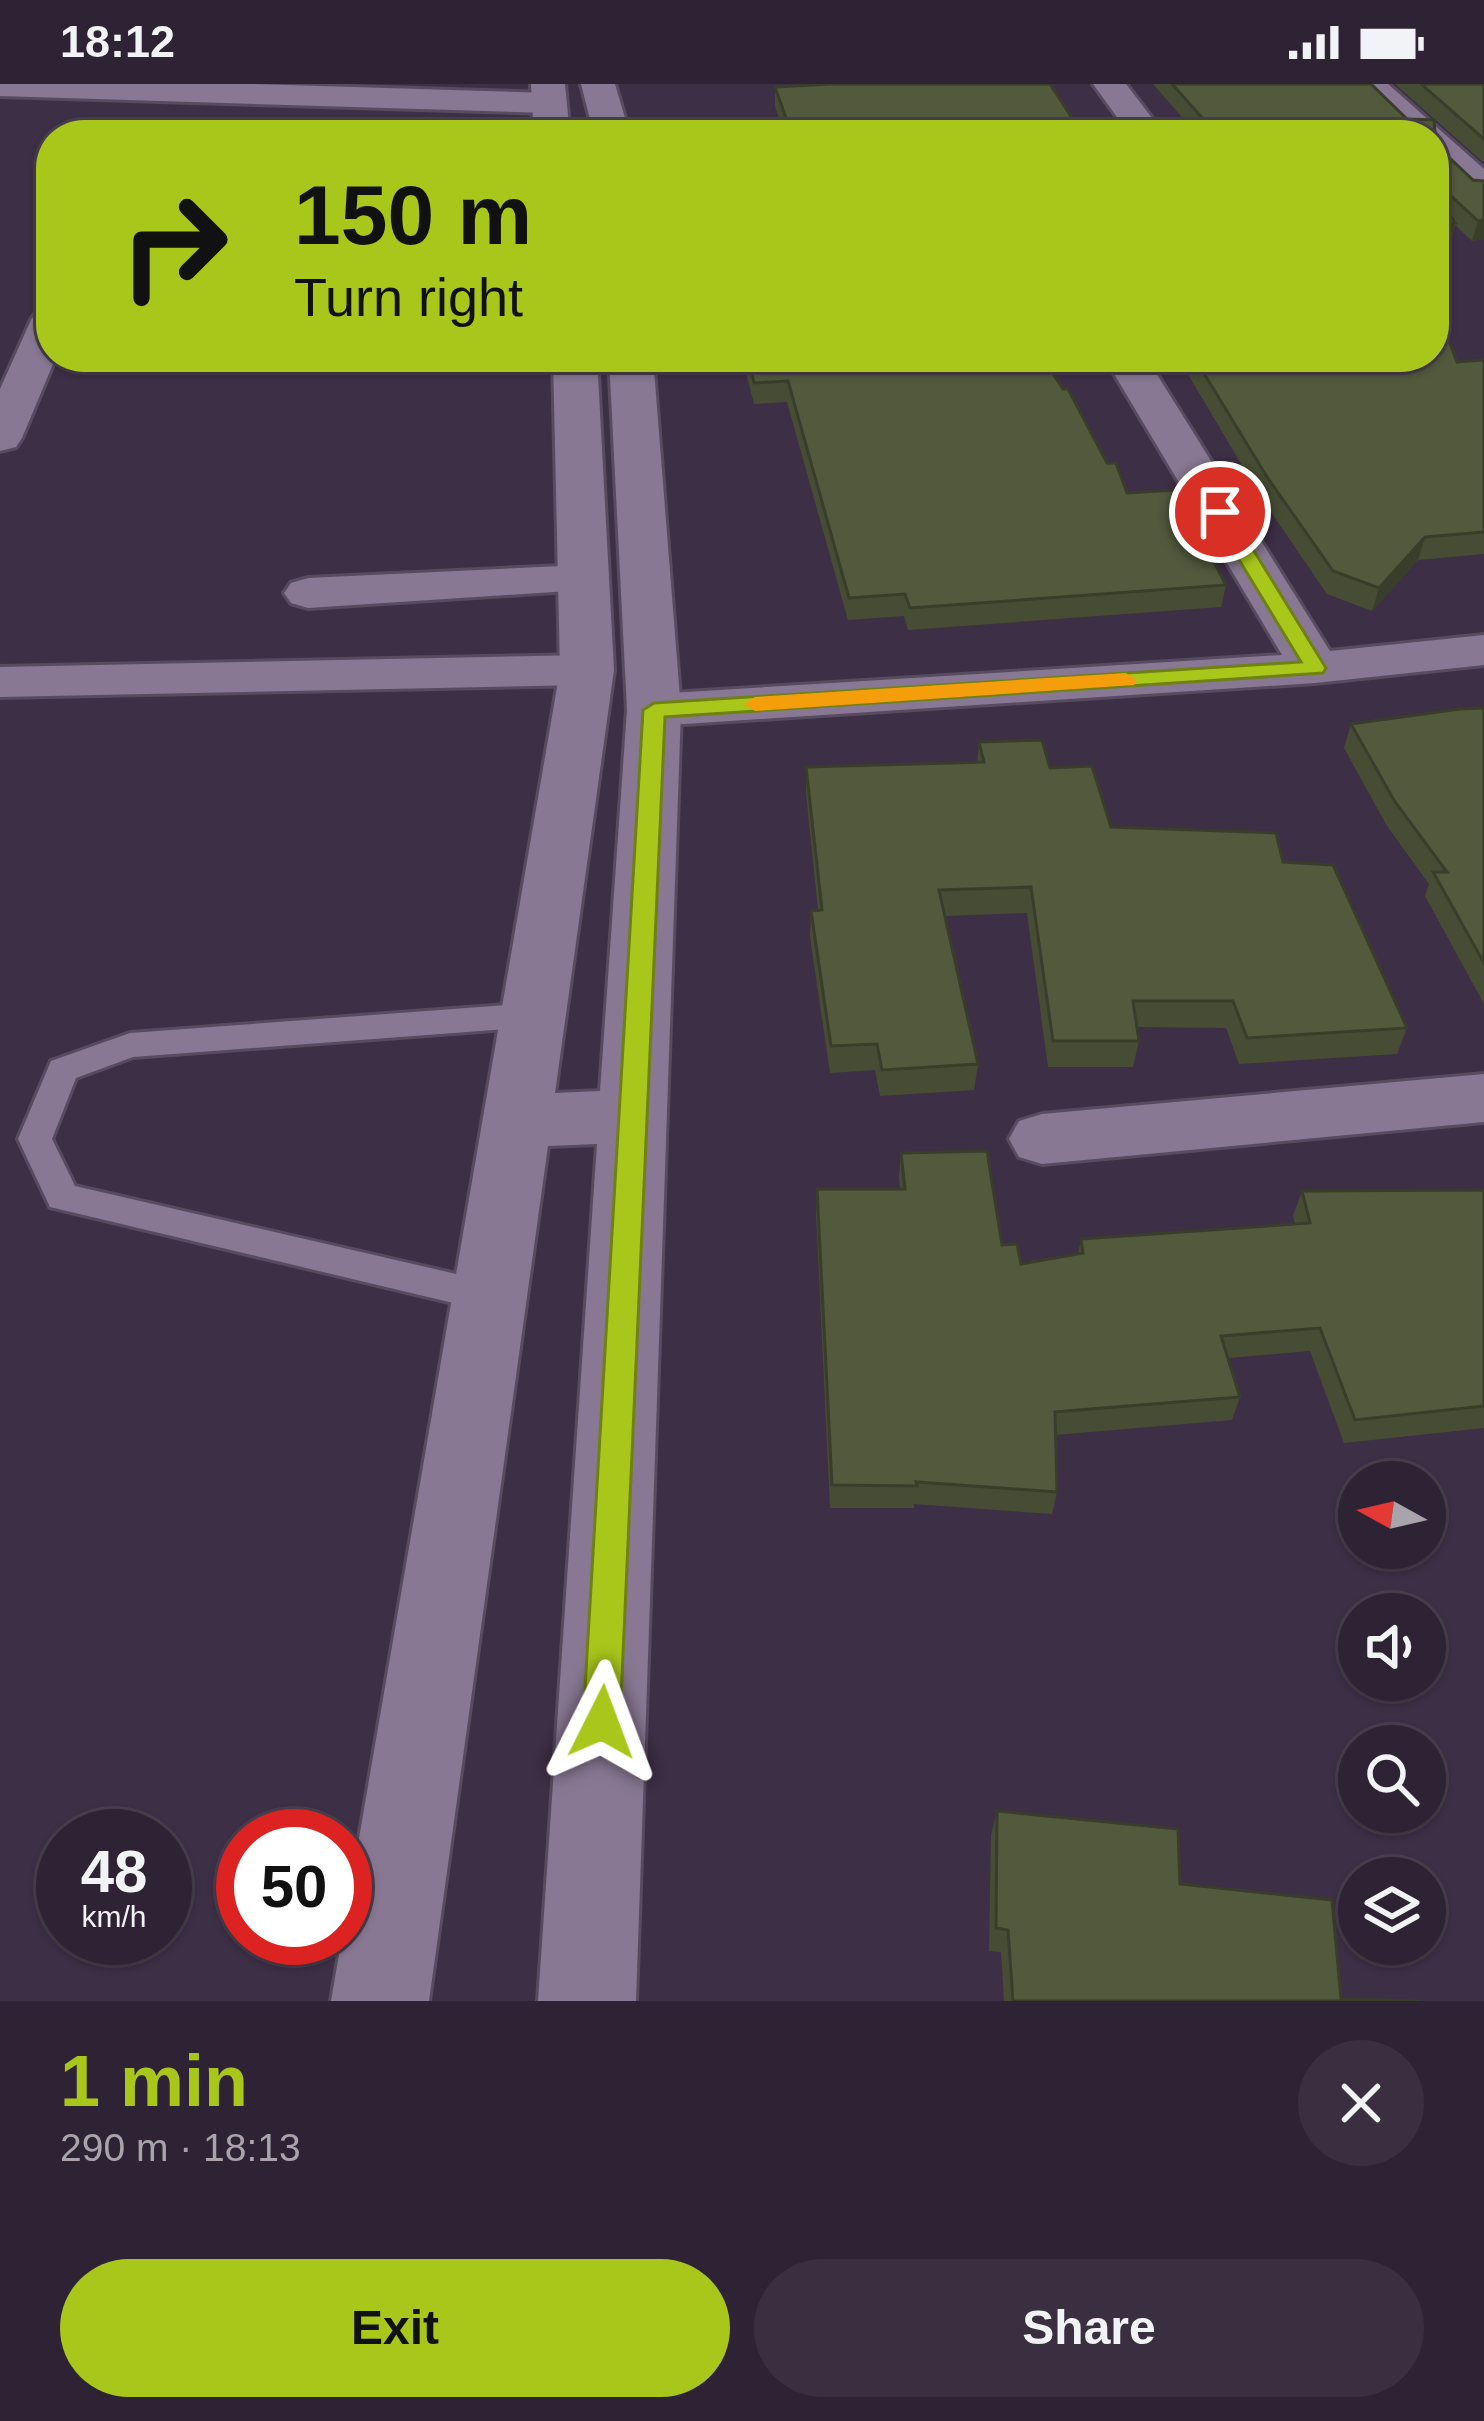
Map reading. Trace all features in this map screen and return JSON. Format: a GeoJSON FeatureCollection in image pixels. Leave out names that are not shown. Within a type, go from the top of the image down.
{"type":"FeatureCollection","features":[{"type":"Feature","properties":{"kind":"main road"},"geometry":{"type":"LineString","coordinates":[[598,84],[608,120]]}},
{"type":"Feature","properties":{"kind":"main road"},"geometry":{"type":"LineString","coordinates":[[380,2001],[586,670],[576,372]]}},
{"type":"Feature","properties":{"kind":"main road"},"geometry":{"type":"LineString","coordinates":[[587,2001],[654,710],[632,372]]}},
{"type":"Feature","properties":{"kind":"main road"},"geometry":{"type":"LineString","coordinates":[[519,1121],[633,1116]]}},
{"type":"Feature","properties":{"kind":"street"},"geometry":{"type":"LineString","coordinates":[[1109,84],[1137,120]]}},
{"type":"Feature","properties":{"kind":"street"},"geometry":{"type":"LineString","coordinates":[[1369,84],[1409,120]]}},
{"type":"Feature","properties":{"kind":"street"},"geometry":{"type":"LineString","coordinates":[[0,86],[157,106],[549,107]]}},
{"type":"Feature","properties":{"kind":"street"},"geometry":{"type":"LineString","coordinates":[[1449,156],[1484,188]]}},
{"type":"Feature","properties":{"kind":"street"},"geometry":{"type":"LineString","coordinates":[[4,420],[36,352]]}},
{"type":"Feature","properties":{"kind":"street"},"geometry":{"type":"LineString","coordinates":[[1134,372],[1315,668]]}},
{"type":"Feature","properties":{"kind":"street"},"geometry":{"type":"LineString","coordinates":[[308,593],[583,579]]}},
{"type":"Feature","properties":{"kind":"street"},"geometry":{"type":"LineString","coordinates":[[654,710],[1315,668],[1484,650]]}},
{"type":"Feature","properties":{"kind":"street"},"geometry":{"type":"LineString","coordinates":[[0,682],[586,670]]}},
{"type":"Feature","properties":{"kind":"street"},"geometry":{"type":"LineString","coordinates":[[1042,1139],[1484,1098]]}},
{"type":"Feature","properties":{"kind":"lane"},"geometry":{"type":"LineString","coordinates":[[491,1297],[63,1197],[35,1139],[64,1070],[130,1045],[534,1016]]}},
{"type":"Feature","properties":{"kind":"building"},"geometry":{"type":"Polygon","coordinates":[[[1050,84],[1073,120],[787,120],[775,87],[1050,84]]]}},
{"type":"Feature","properties":{"kind":"building"},"geometry":{"type":"Polygon","coordinates":[[[1172,84],[1371,84],[1407,119],[1434,120],[1204,120],[1172,84]]]}},
{"type":"Feature","properties":{"kind":"building"},"geometry":{"type":"Polygon","coordinates":[[[1421,84],[1484,84],[1484,139],[1421,84]]]}},
{"type":"Feature","properties":{"kind":"building"},"geometry":{"type":"Polygon","coordinates":[[[1449,157],[1473,180],[1484,181],[1484,220],[1478,221],[1449,194],[1449,157]]]}},
{"type":"Feature","properties":{"kind":"building"},"geometry":{"type":"Polygon","coordinates":[[[1449,341],[1457,362],[1484,360],[1484,532],[1425,537],[1379,588],[1333,571],[1267,477],[1203,372],[1449,372],[1449,341]]]}},
{"type":"Feature","properties":{"kind":"building"},"geometry":{"type":"Polygon","coordinates":[[[751,372],[1052,372],[1063,389],[1068,389],[1107,463],[1116,463],[1127,493],[1176,490],[1226,585],[910,608],[905,594],[849,598],[788,381],[754,383],[751,372]]]}},
{"type":"Feature","properties":{"kind":"building"},"geometry":{"type":"Polygon","coordinates":[[[1484,708],[1484,963],[1433,872],[1447,872],[1395,802],[1351,724],[1484,708]]]}},
{"type":"Feature","properties":{"kind":"building"},"geometry":{"type":"Polygon","coordinates":[[[1042,740],[1050,768],[1092,766],[1111,827],[1276,833],[1283,862],[1333,865],[1407,1028],[1247,1038],[1233,1001],[1133,1001],[1139,1041],[1053,1041],[1031,887],[939,890],[978,1064],[882,1070],[877,1044],[831,1046],[811,911],[822,910],[806,767],[984,762],[979,742],[1042,740]]]}},
{"type":"Feature","properties":{"kind":"building"},"geometry":{"type":"Polygon","coordinates":[[[987,1151],[1002,1245],[1017,1244],[1021,1264],[1083,1253],[1081,1239],[1310,1223],[1302,1191],[1484,1190],[1484,1406],[1355,1420],[1320,1328],[1221,1336],[1240,1397],[1055,1412],[1057,1492],[916,1482],[917,1486],[832,1485],[817,1189],[905,1189],[901,1153],[987,1151]]]}},
{"type":"Feature","properties":{"kind":"building"},"geometry":{"type":"Polygon","coordinates":[[[997,1811],[1178,1829],[1180,1884],[1332,1900],[1341,1999],[1421,2001],[1013,2001],[1008,1930],[996,1928],[997,1811]]]}},
{"type":"Feature","properties":{"kind":"slow traffic"},"geometry":{"type":"LineString","coordinates":[[755,704],[1126,680]]}},
{"type":"Feature","properties":{"kind":"route"},"geometry":{"type":"LineString","coordinates":[[602,1722],[654,710],[1315,668],[1220,512]]}}]}
